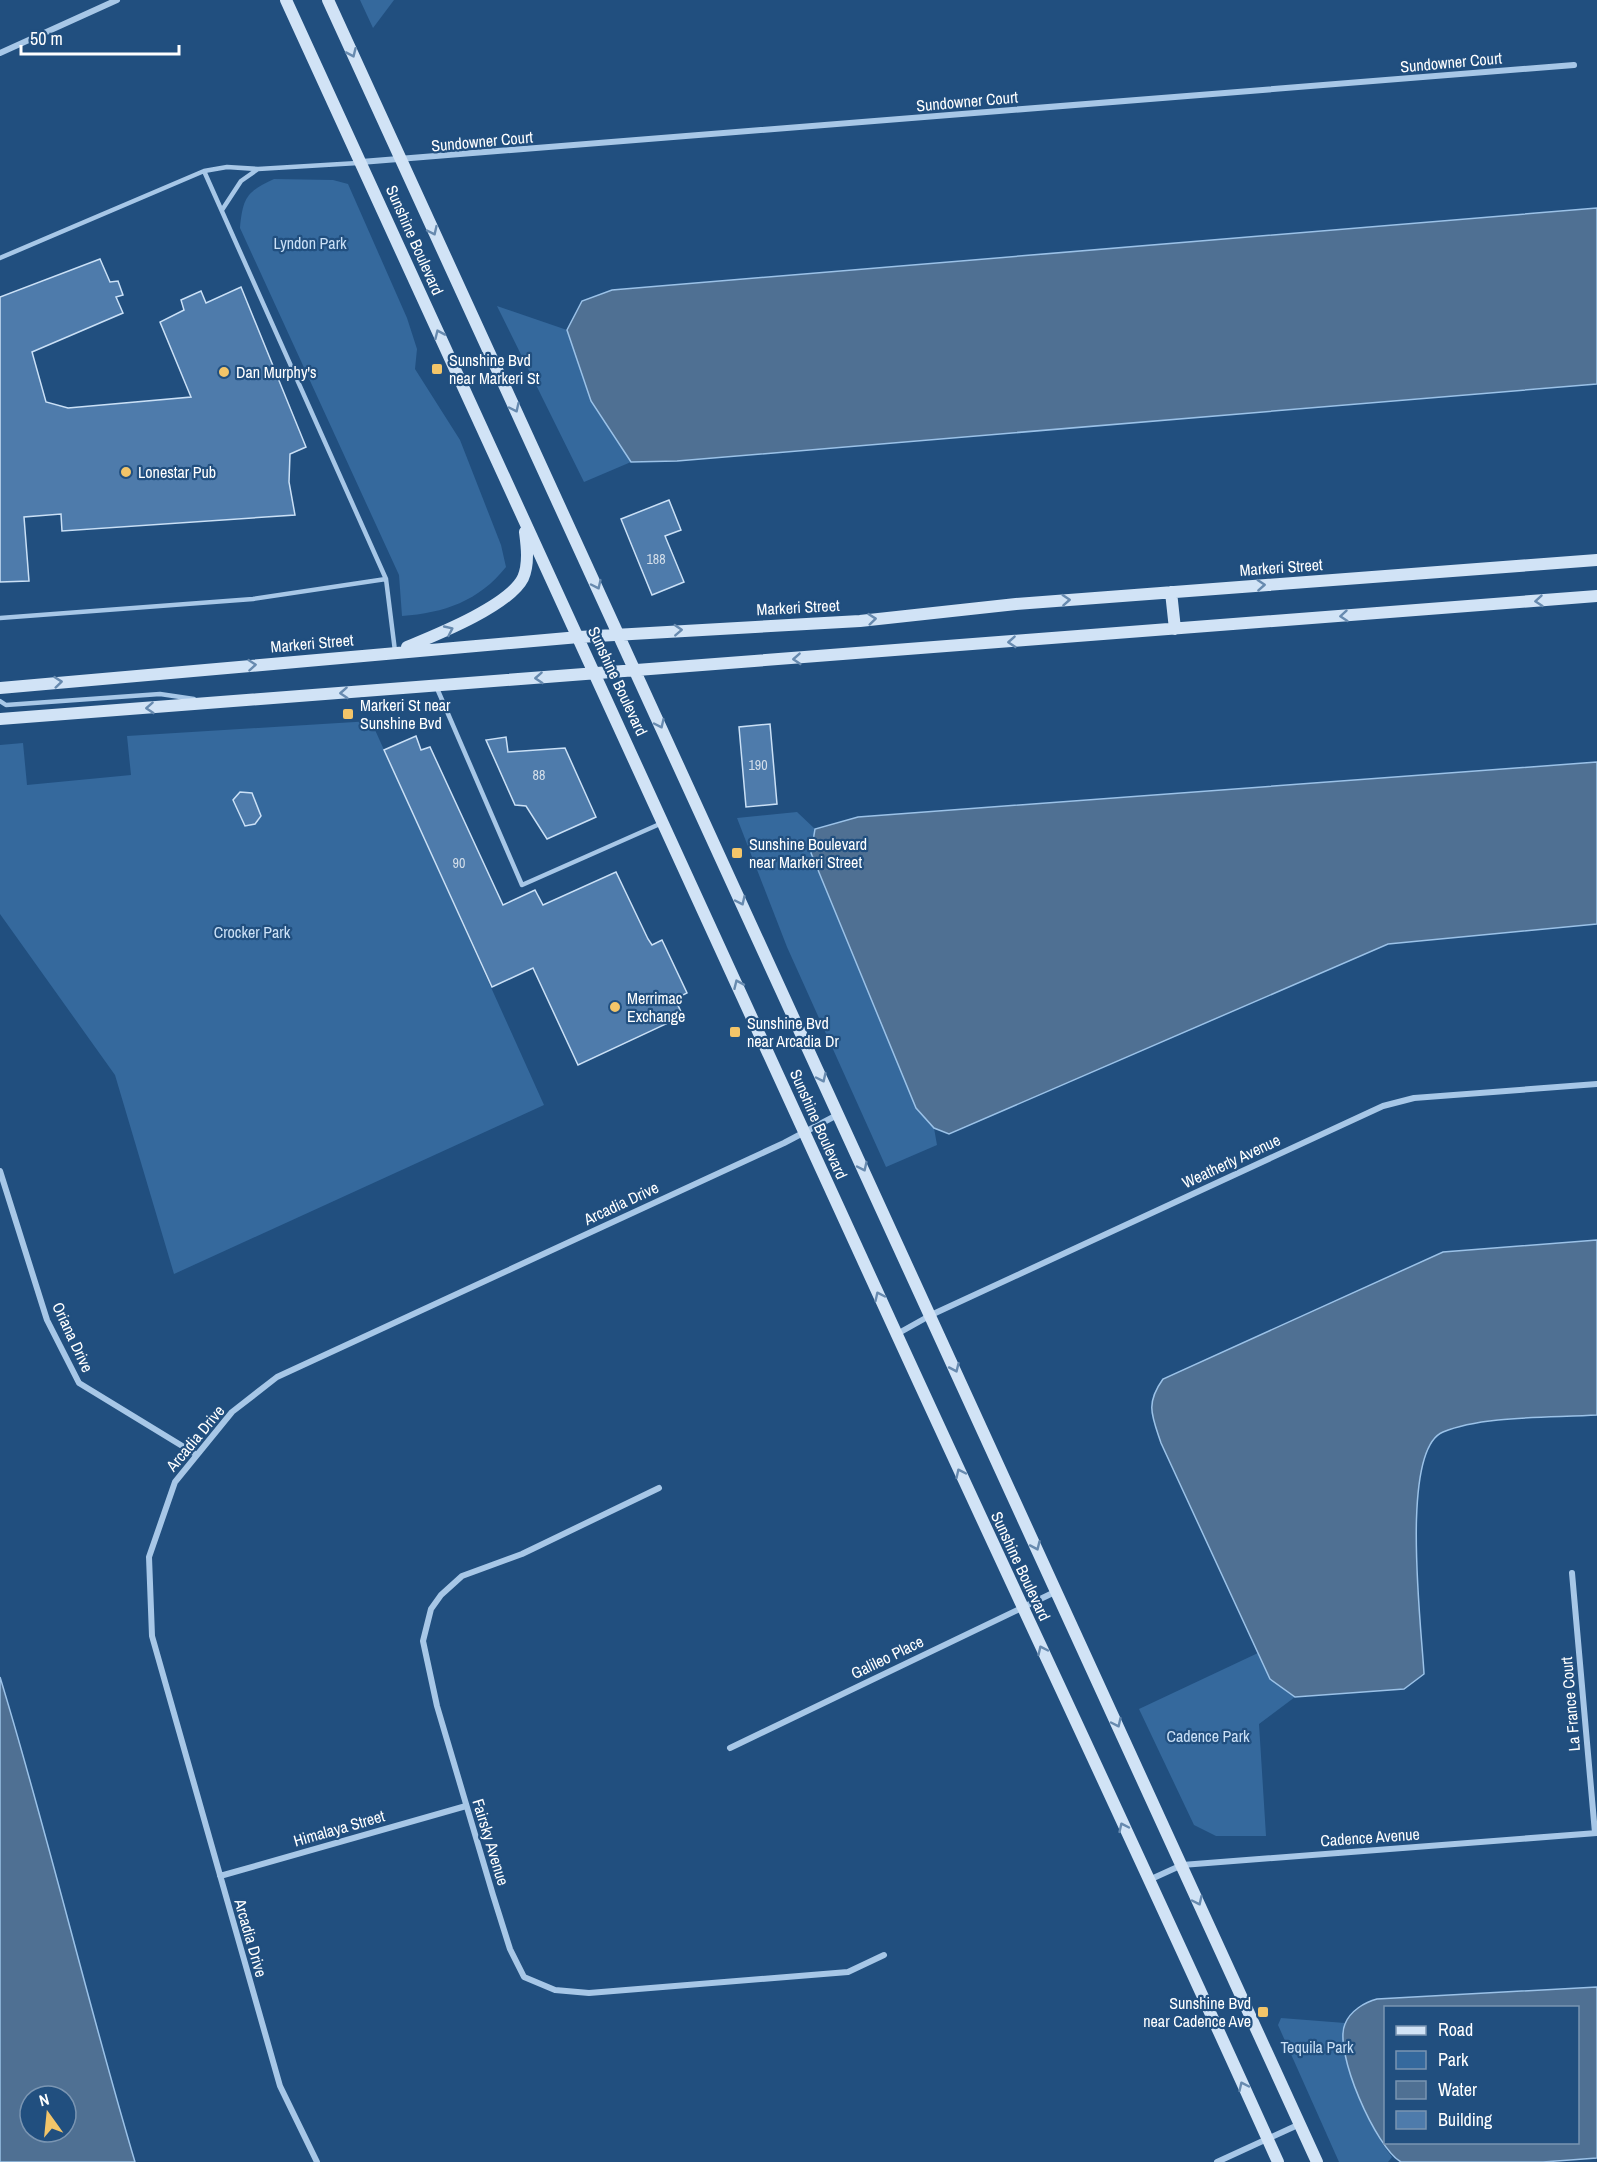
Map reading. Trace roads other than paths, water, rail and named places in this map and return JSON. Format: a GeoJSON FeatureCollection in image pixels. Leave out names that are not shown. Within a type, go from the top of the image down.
{"type":"FeatureCollection","features":[{"type":"Feature","properties":{"kind":"main road","name":"Sunshine Boulevard"},"geometry":{"type":"LineString","coordinates":[[286,0],[524,521],[597,673],[897,1335],[1278,2162]]}},
{"type":"Feature","properties":{"kind":"main road","name":"Sunshine Boulevard"},"geometry":{"type":"LineString","coordinates":[[328,0],[1317,2162]]}},
{"type":"Feature","properties":{"kind":"main road"},"geometry":{"type":"LineString","coordinates":[[395,652],[468,620],[504,597],[522,580],[528,554],[524,521]]}},
{"type":"Feature","properties":{"kind":"main road","name":"Markeri Street"},"geometry":{"type":"LineString","coordinates":[[0,688],[579,636],[860,621],[1016,604],[1597,560]]}},
{"type":"Feature","properties":{"kind":"main road"},"geometry":{"type":"LineString","coordinates":[[1171,592],[1175,629]]}},
{"type":"Feature","properties":{"kind":"main road"},"geometry":{"type":"LineString","coordinates":[[0,719],[1597,596]]}},
{"type":"Feature","properties":{"kind":"street"},"geometry":{"type":"LineString","coordinates":[[0,53],[117,0]]}},
{"type":"Feature","properties":{"kind":"street","name":"Sundowner Court"},"geometry":{"type":"LineString","coordinates":[[361,162],[1574,65]]}},
{"type":"Feature","properties":{"kind":"street","name":"Weatherly Avenue"},"geometry":{"type":"LineString","coordinates":[[897,1335],[931,1315],[1383,1106],[1414,1098],[1597,1084]]}},
{"type":"Feature","properties":{"kind":"street","name":"Arcadia Drive"},"geometry":{"type":"LineString","coordinates":[[317,2162],[280,2086],[152,1636],[149,1557],[175,1482],[232,1412],[277,1377],[805,1133],[839,1114]]}},
{"type":"Feature","properties":{"kind":"street","name":"Oriana Drive"},"geometry":{"type":"LineString","coordinates":[[0,1171],[47,1320],[79,1383],[197,1455]]}},
{"type":"Feature","properties":{"kind":"street","name":"Fairsky Avenue"},"geometry":{"type":"LineString","coordinates":[[659,1488],[522,1554],[462,1576],[441,1594],[430,1609],[423,1641],[437,1706],[500,1917],[519,1968],[524,1977],[555,1990],[589,1993],[848,1972],[884,1954]]}},
{"type":"Feature","properties":{"kind":"street","name":"La France Court"},"geometry":{"type":"LineString","coordinates":[[1572,1573],[1596,1833]]}},
{"type":"Feature","properties":{"kind":"street","name":"Galileo Place"},"geometry":{"type":"LineString","coordinates":[[730,1748],[1057,1591]]}},
{"type":"Feature","properties":{"kind":"street","name":"Himalaya Street"},"geometry":{"type":"LineString","coordinates":[[220,1876],[466,1806]]}},
{"type":"Feature","properties":{"kind":"street","name":"Cadence Avenue"},"geometry":{"type":"LineString","coordinates":[[1148,1880],[1182,1865],[1596,1833]]}},
{"type":"Feature","properties":{"kind":"street"},"geometry":{"type":"LineString","coordinates":[[1217,2162],[1300,2124]]}},
{"type":"Feature","properties":{"kind":"lane"},"geometry":{"type":"LineString","coordinates":[[0,258],[204,171],[227,167],[258,169],[361,162]]}},
{"type":"Feature","properties":{"kind":"lane"},"geometry":{"type":"LineString","coordinates":[[222,210],[241,182],[258,169]]}},
{"type":"Feature","properties":{"kind":"lane"},"geometry":{"type":"LineString","coordinates":[[204,171],[387,579],[395,652]]}},
{"type":"Feature","properties":{"kind":"lane"},"geometry":{"type":"LineString","coordinates":[[0,618],[253,599],[387,579]]}},
{"type":"Feature","properties":{"kind":"lane"},"geometry":{"type":"LineString","coordinates":[[436,686],[522,885],[664,822]]}},
{"type":"Feature","properties":{"kind":"lane"},"geometry":{"type":"LineString","coordinates":[[0,701],[6,705],[160,694],[214,703]]}},
{"type":"Feature","properties":{"kind":"water"},"geometry":{"type":"Polygon","coordinates":[[[1597,208],[1597,384],[677,461],[631,462],[591,401],[567,330],[582,301],[612,290],[1597,208]]]}},
{"type":"Feature","properties":{"kind":"water"},"geometry":{"type":"Polygon","coordinates":[[[1597,762],[1597,924],[1388,944],[949,1134],[934,1128],[916,1108],[811,853],[815,829],[858,817],[1597,762]]]}},
{"type":"Feature","properties":{"kind":"water"},"geometry":{"type":"Polygon","coordinates":[[[1597,1240],[1597,1415],[1498,1420],[1443,1432],[1429,1446],[1421,1471],[1417,1505],[1416,1544],[1424,1674],[1404,1689],[1295,1697],[1270,1679],[1161,1443],[1152,1410],[1157,1388],[1163,1379],[1443,1252],[1597,1240]]]}},
{"type":"Feature","properties":{"kind":"water"},"geometry":{"type":"Polygon","coordinates":[[[0,1677],[35,1798],[135,2162],[0,2162],[0,1677]]]}},
{"type":"Feature","properties":{"kind":"water"},"geometry":{"type":"Polygon","coordinates":[[[1597,1987],[1597,2158],[1543,2162],[1401,2162],[1384,2144],[1579,2144],[1579,2006],[1384,2006],[1384,2143],[1359,2098],[1345,2055],[1343,2037],[1347,2019],[1368,2002],[1377,1999],[1597,1987]]]}},
{"type":"Feature","properties":{"kind":"place","name":"Sunshine Bvd near Markeri St"},"geometry":{"type":"Point","coordinates":[437,369]}},
{"type":"Feature","properties":{"kind":"place","name":"Dan Murphy's"},"geometry":{"type":"Point","coordinates":[224,372]}},
{"type":"Feature","properties":{"kind":"place","name":"Lonestar Pub"},"geometry":{"type":"Point","coordinates":[126,472]}},
{"type":"Feature","properties":{"kind":"place","name":"Markeri St near Sunshine Bvd"},"geometry":{"type":"Point","coordinates":[348,714]}},
{"type":"Feature","properties":{"kind":"place","name":"Sunshine Boulevard near Markeri Street"},"geometry":{"type":"Point","coordinates":[737,853]}},
{"type":"Feature","properties":{"kind":"place","name":"Merrimac Exchange"},"geometry":{"type":"Point","coordinates":[615,1007]}},
{"type":"Feature","properties":{"kind":"place","name":"Sunshine Bvd near Arcadia Dr"},"geometry":{"type":"Point","coordinates":[735,1032]}},
{"type":"Feature","properties":{"kind":"place","name":"Sunshine Bvd near Cadence Ave"},"geometry":{"type":"Point","coordinates":[1263,2012]}},
{"type":"Feature","properties":{"kind":"park label","name":"Lyndon Park"},"geometry":{"type":"Point","coordinates":[310,243]}},
{"type":"Feature","properties":{"kind":"park label","name":"Crocker Park"},"geometry":{"type":"Point","coordinates":[252,932]}},
{"type":"Feature","properties":{"kind":"park label","name":"Cadence Park"},"geometry":{"type":"Point","coordinates":[1208,1736]}},
{"type":"Feature","properties":{"kind":"park label","name":"Tequila Park"},"geometry":{"type":"Point","coordinates":[1317,2047]}}]}
